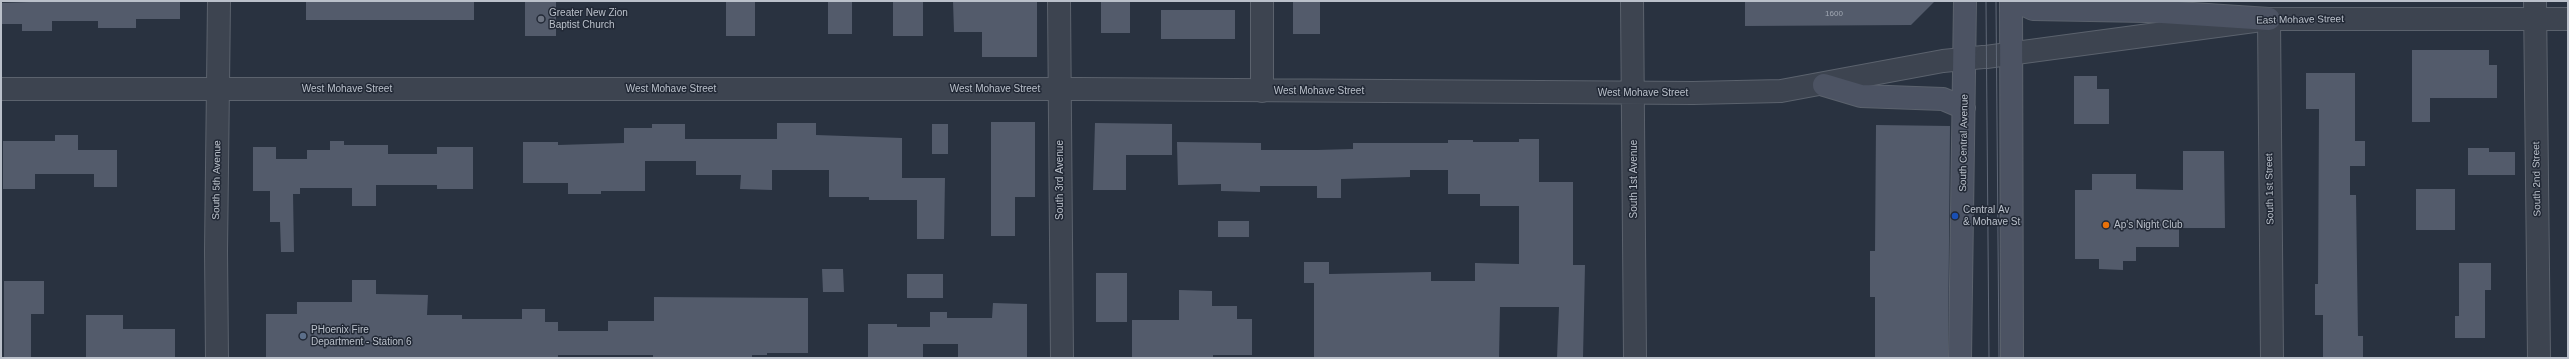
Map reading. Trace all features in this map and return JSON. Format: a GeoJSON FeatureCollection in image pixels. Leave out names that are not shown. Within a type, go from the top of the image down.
{"type":"FeatureCollection","features":[{"type":"Feature","properties":{"kind":"main road","name":"South Central Avenue"},"geometry":{"type":"LineString","coordinates":[[1960,358],[1965,59],[1964,1]]}},
{"type":"Feature","properties":{"kind":"main road"},"geometry":{"type":"LineString","coordinates":[[2012,1],[2012,358]]}},
{"type":"Feature","properties":{"kind":"main road"},"geometry":{"type":"LineString","coordinates":[[2016,1],[2033,9],[2147,11],[2269,19]]}},
{"type":"Feature","properties":{"kind":"main road"},"geometry":{"type":"LineString","coordinates":[[1824,85],[1868,97],[1943,99],[1964,108]]}},
{"type":"Feature","properties":{"kind":"street","name":"South 5th Avenue"},"geometry":{"type":"LineString","coordinates":[[217,358],[216,251],[219,1]]}},
{"type":"Feature","properties":{"kind":"street","name":"South 3rd Avenue"},"geometry":{"type":"LineString","coordinates":[[1059,1],[1062,358]]}},
{"type":"Feature","properties":{"kind":"street"},"geometry":{"type":"LineString","coordinates":[[1262,1],[1262,91]]}},
{"type":"Feature","properties":{"kind":"street","name":"South 1st Avenue"},"geometry":{"type":"LineString","coordinates":[[1632,1],[1635,358]]}},
{"type":"Feature","properties":{"kind":"street","name":"East Mohave Street"},"geometry":{"type":"LineString","coordinates":[[1986,57],[2269,19],[2535,10],[2568,19]]}},
{"type":"Feature","properties":{"kind":"street","name":"South 2nd Street"},"geometry":{"type":"LineString","coordinates":[[2535,10],[2539,358]]}},
{"type":"Feature","properties":{"kind":"street","name":"South 1st Street"},"geometry":{"type":"LineString","coordinates":[[2269,19],[2272,358]]}},
{"type":"Feature","properties":{"kind":"street","name":"West Mohave Street"},"geometry":{"type":"LineString","coordinates":[[1,89],[1781,91],[1824,85],[1936,62],[1986,57]]}},
{"type":"Feature","properties":{"kind":"building"},"geometry":{"type":"Polygon","coordinates":[[[59,1],[180,1],[180,19],[136,19],[136,28],[98,28],[98,21],[52,21],[52,31],[22,31],[22,24],[1,24],[1,3],[59,1]]]}},
{"type":"Feature","properties":{"kind":"building"},"geometry":{"type":"Polygon","coordinates":[[[306,1],[474,1],[474,20],[306,20],[306,1]]]}},
{"type":"Feature","properties":{"kind":"building","name":"Greater New Zion Baptist Church"},"geometry":{"type":"Polygon","coordinates":[[[525,1],[556,1],[556,36],[525,36],[525,1]]]}},
{"type":"Feature","properties":{"kind":"building"},"geometry":{"type":"Polygon","coordinates":[[[726,1],[755,1],[755,36],[726,36],[726,1]]]}},
{"type":"Feature","properties":{"kind":"building"},"geometry":{"type":"Polygon","coordinates":[[[828,1],[852,1],[852,34],[828,34],[828,1]]]}},
{"type":"Feature","properties":{"kind":"building"},"geometry":{"type":"Polygon","coordinates":[[[893,1],[923,1],[923,36],[893,36],[893,1]]]}},
{"type":"Feature","properties":{"kind":"building"},"geometry":{"type":"Polygon","coordinates":[[[953,1],[1037,1],[1037,57],[982,57],[982,32],[954,32],[953,1]]]}},
{"type":"Feature","properties":{"kind":"building"},"geometry":{"type":"Polygon","coordinates":[[[1101,1],[1130,1],[1130,33],[1101,33],[1101,1]]]}},
{"type":"Feature","properties":{"kind":"building"},"geometry":{"type":"Polygon","coordinates":[[[1293,1],[1320,1],[1320,34],[1293,34],[1293,1]]]}},
{"type":"Feature","properties":{"kind":"building"},"geometry":{"type":"Polygon","coordinates":[[[1745,1],[1935,1],[1911,25],[1745,26],[1745,1]]]}},
{"type":"Feature","properties":{"kind":"building"},"geometry":{"type":"Polygon","coordinates":[[[1161,10],[1235,10],[1235,39],[1161,39],[1161,10]]]}},
{"type":"Feature","properties":{"kind":"building"},"geometry":{"type":"Polygon","coordinates":[[[2412,50],[2489,50],[2489,65],[2497,65],[2497,98],[2430,98],[2430,122],[2412,122],[2412,50]]]}},
{"type":"Feature","properties":{"kind":"building"},"geometry":{"type":"Polygon","coordinates":[[[2306,73],[2355,73],[2355,141],[2365,141],[2365,166],[2350,166],[2350,195],[2356,195],[2358,336],[2363,336],[2363,358],[2323,358],[2323,315],[2315,315],[2315,284],[2318,284],[2319,109],[2306,109],[2306,73]]]}},
{"type":"Feature","properties":{"kind":"building"},"geometry":{"type":"Polygon","coordinates":[[[2074,76],[2097,76],[2097,89],[2109,89],[2109,124],[2074,124],[2074,76]]]}},
{"type":"Feature","properties":{"kind":"building"},"geometry":{"type":"Polygon","coordinates":[[[991,122],[1035,122],[1035,197],[1015,197],[1015,236],[991,236],[991,122]]]}},
{"type":"Feature","properties":{"kind":"building"},"geometry":{"type":"Polygon","coordinates":[[[777,123],[816,123],[816,135],[902,138],[902,178],[945,178],[944,239],[917,239],[917,200],[869,200],[869,197],[829,197],[829,170],[772,170],[772,190],[740,189],[741,175],[696,175],[696,161],[645,161],[645,191],[601,191],[601,194],[568,194],[568,183],[523,183],[523,142],[558,142],[558,145],[624,143],[624,128],[652,128],[652,124],[685,124],[685,139],[777,139],[777,123]]]}},
{"type":"Feature","properties":{"kind":"building"},"geometry":{"type":"Polygon","coordinates":[[[1095,123],[1172,124],[1172,155],[1126,155],[1126,190],[1093,190],[1095,123]]]}},
{"type":"Feature","properties":{"kind":"building"},"geometry":{"type":"Polygon","coordinates":[[[932,124],[948,124],[948,154],[932,154],[932,124]]]}},
{"type":"Feature","properties":{"kind":"building"},"geometry":{"type":"Polygon","coordinates":[[[1876,125],[1950,126],[1948,358],[1875,358],[1875,297],[1870,297],[1870,251],[1875,251],[1876,125]]]}},
{"type":"Feature","properties":{"kind":"building"},"geometry":{"type":"Polygon","coordinates":[[[55,135],[78,135],[78,150],[117,150],[117,187],[94,187],[94,174],[35,174],[35,189],[3,189],[3,141],[55,141],[55,135]]]}},
{"type":"Feature","properties":{"kind":"building"},"geometry":{"type":"Polygon","coordinates":[[[1519,139],[1539,139],[1539,182],[1573,182],[1573,265],[1585,265],[1583,358],[1557,358],[1559,307],[1500,307],[1499,358],[1314,358],[1314,283],[1304,283],[1304,262],[1329,262],[1329,274],[1431,272],[1431,281],[1475,281],[1475,263],[1519,264],[1519,206],[1480,206],[1480,194],[1448,194],[1448,170],[1410,170],[1410,177],[1341,179],[1341,198],[1317,198],[1317,186],[1260,186],[1260,192],[1221,191],[1221,184],[1178,185],[1177,142],[1261,143],[1261,150],[1317,150],[1353,149],[1353,143],[1448,143],[1448,140],[1473,140],[1473,142],[1519,142],[1519,139]]]}},
{"type":"Feature","properties":{"kind":"building"},"geometry":{"type":"Polygon","coordinates":[[[330,141],[344,141],[344,145],[388,145],[388,154],[437,154],[437,147],[473,147],[473,189],[437,189],[437,185],[376,185],[376,206],[352,206],[352,188],[300,188],[300,194],[293,194],[294,252],[281,252],[280,222],[270,222],[270,191],[253,191],[253,147],[276,147],[276,159],[307,159],[307,150],[330,150],[330,141]]]}},
{"type":"Feature","properties":{"kind":"building"},"geometry":{"type":"Polygon","coordinates":[[[2468,148],[2489,148],[2489,152],[2515,152],[2515,175],[2468,175],[2468,148]]]}},
{"type":"Feature","properties":{"kind":"building"},"geometry":{"type":"Polygon","coordinates":[[[2183,151],[2224,151],[2225,228],[2179,228],[2179,247],[2136,247],[2136,261],[2123,261],[2123,270],[2099,269],[2099,259],[2075,259],[2075,190],[2092,190],[2092,174],[2136,174],[2136,189],[2183,190],[2183,151]]]}},
{"type":"Feature","properties":{"kind":"building"},"geometry":{"type":"Polygon","coordinates":[[[2416,189],[2455,189],[2455,230],[2416,230],[2416,189]]]}},
{"type":"Feature","properties":{"kind":"building"},"geometry":{"type":"Polygon","coordinates":[[[1218,221],[1249,221],[1249,237],[1218,237],[1218,221]]]}},
{"type":"Feature","properties":{"kind":"building"},"geometry":{"type":"Polygon","coordinates":[[[2459,263],[2491,263],[2491,290],[2485,290],[2485,338],[2455,338],[2455,316],[2459,316],[2459,263]]]}},
{"type":"Feature","properties":{"kind":"building"},"geometry":{"type":"Polygon","coordinates":[[[822,269],[843,269],[844,292],[823,292],[822,269]]]}},
{"type":"Feature","properties":{"kind":"building"},"geometry":{"type":"Polygon","coordinates":[[[1096,273],[1127,273],[1127,322],[1096,322],[1096,273]]]}},
{"type":"Feature","properties":{"kind":"building"},"geometry":{"type":"Polygon","coordinates":[[[907,274],[943,274],[943,298],[907,298],[907,274]]]}},
{"type":"Feature","properties":{"kind":"building"},"geometry":{"type":"Polygon","coordinates":[[[352,280],[376,280],[376,294],[428,295],[427,315],[462,315],[462,319],[522,319],[522,309],[545,309],[545,322],[558,322],[558,331],[608,331],[608,321],[654,321],[654,297],[808,298],[808,353],[767,353],[767,355],[752,355],[752,358],[653,358],[653,355],[558,355],[558,358],[266,358],[266,314],[297,314],[297,302],[352,302],[352,280]]]}},
{"type":"Feature","properties":{"kind":"building"},"geometry":{"type":"Polygon","coordinates":[[[4,281],[44,281],[44,314],[31,314],[31,358],[4,358],[4,281]]]}},
{"type":"Feature","properties":{"kind":"building"},"geometry":{"type":"Polygon","coordinates":[[[1179,290],[1212,291],[1212,306],[1237,306],[1237,319],[1252,319],[1252,355],[1213,355],[1213,358],[1132,358],[1132,320],[1179,320],[1179,290]]]}},
{"type":"Feature","properties":{"kind":"building"},"geometry":{"type":"Polygon","coordinates":[[[993,303],[1027,304],[1027,358],[958,358],[958,344],[923,344],[923,358],[868,358],[868,324],[897,324],[897,327],[930,327],[930,312],[947,312],[947,318],[992,318],[993,303]]]}},
{"type":"Feature","properties":{"kind":"building"},"geometry":{"type":"Polygon","coordinates":[[[86,315],[123,315],[123,329],[175,329],[175,358],[86,358],[86,315]]]}},
{"type":"Feature","properties":{"kind":"tram line"},"geometry":{"type":"LineString","coordinates":[[1986,1],[1989,358]]}},
{"type":"Feature","properties":{"kind":"tram line"},"geometry":{"type":"LineString","coordinates":[[1996,1],[1999,358]]}},
{"type":"Feature","properties":{"kind":"place","name":"Greater New Zion Baptist Church"},"geometry":{"type":"Point","coordinates":[541,19]}},
{"type":"Feature","properties":{"kind":"place","name":"Central Av & Mohave St"},"geometry":{"type":"Point","coordinates":[1955,216]}},
{"type":"Feature","properties":{"kind":"place","name":"Ap's Night Club"},"geometry":{"type":"Point","coordinates":[2106,225]}},
{"type":"Feature","properties":{"kind":"place","name":"PHoenix Fire Department - Station 6"},"geometry":{"type":"Point","coordinates":[303,336]}}]}
